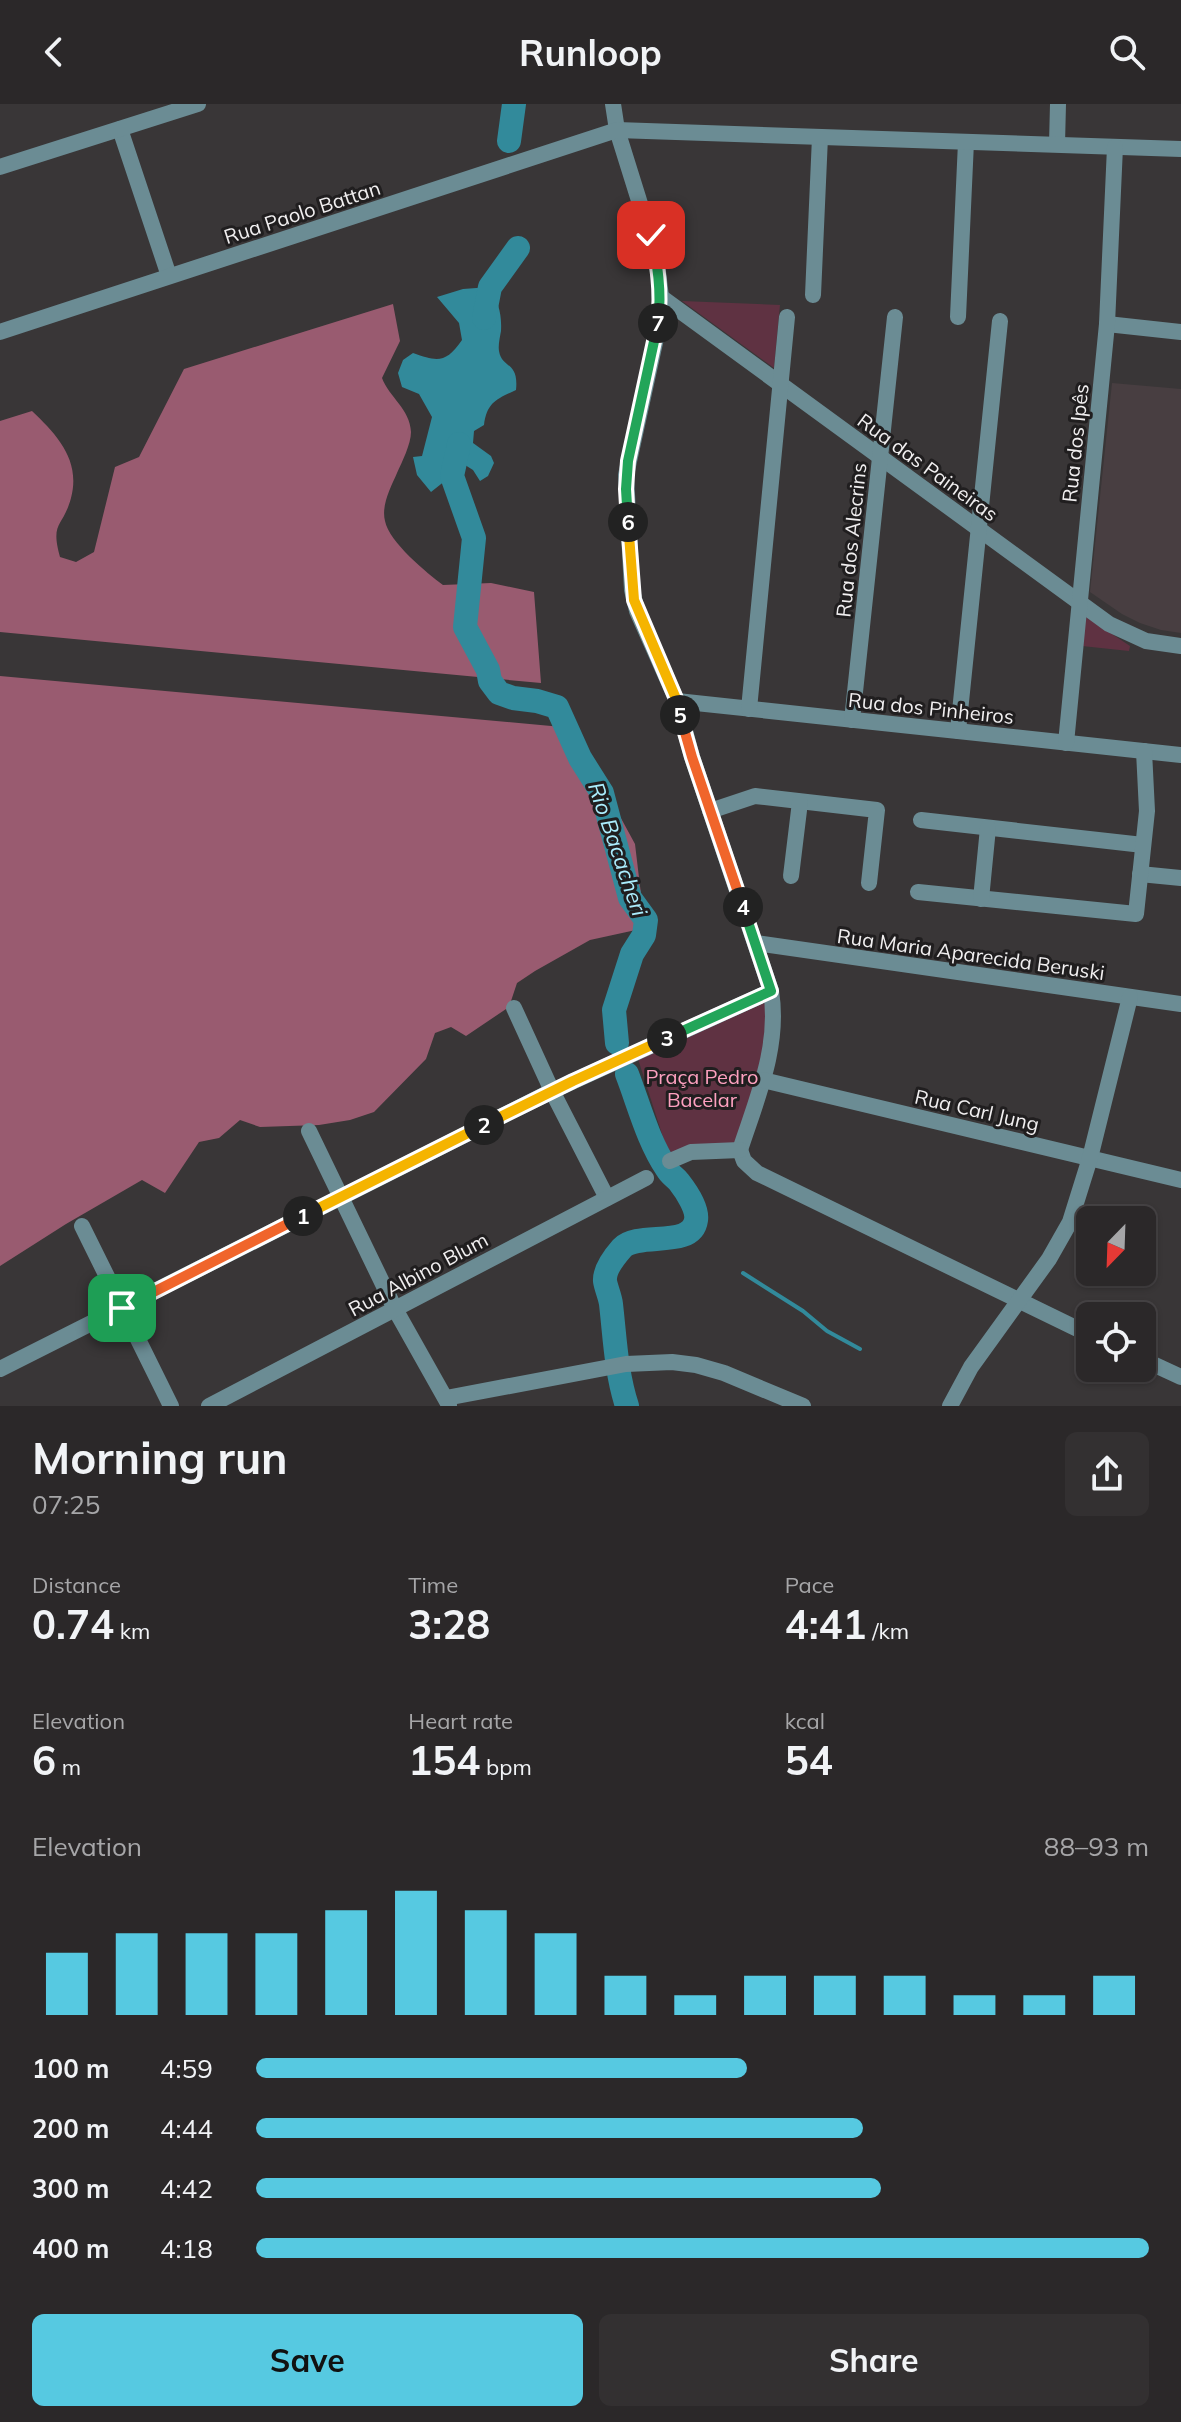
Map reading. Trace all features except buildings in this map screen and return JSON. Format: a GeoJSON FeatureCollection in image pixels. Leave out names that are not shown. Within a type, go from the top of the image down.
{"type":"FeatureCollection","features":[{"type":"Feature","properties":{"kind":"street"},"geometry":{"type":"LineString","coordinates":[[0,167],[198,104]]}},
{"type":"Feature","properties":{"kind":"street"},"geometry":{"type":"LineString","coordinates":[[613,104],[617,130],[651,235],[661,297],[656,338],[628,461],[626,489],[634,600],[677,701],[692,757],[756,943],[774,1010],[774,1031],[763,1080],[740,1150],[744,1161],[757,1173],[1076,1328]]}},
{"type":"Feature","properties":{"kind":"street"},"geometry":{"type":"LineString","coordinates":[[1057,144],[1058,104]]}},
{"type":"Feature","properties":{"kind":"street"},"geometry":{"type":"LineString","coordinates":[[120,129],[169,276]]}},
{"type":"Feature","properties":{"kind":"street"},"geometry":{"type":"LineString","coordinates":[[617,130],[1181,149]]}},
{"type":"Feature","properties":{"kind":"street","name":"Rua Paolo Battan"},"geometry":{"type":"LineString","coordinates":[[0,332],[617,130]]}},
{"type":"Feature","properties":{"kind":"street"},"geometry":{"type":"LineString","coordinates":[[813,295],[820,137]]}},
{"type":"Feature","properties":{"kind":"street"},"geometry":{"type":"LineString","coordinates":[[958,317],[966,142]]}},
{"type":"Feature","properties":{"kind":"street","name":"Rua dos Ipês"},"geometry":{"type":"LineString","coordinates":[[1066,743],[1107,324],[1115,147]]}},
{"type":"Feature","properties":{"kind":"street","name":"Rua das Paineiras"},"geometry":{"type":"LineString","coordinates":[[661,297],[1079,602],[1127,634],[1146,641],[1181,646]]}},
{"type":"Feature","properties":{"kind":"street"},"geometry":{"type":"LineString","coordinates":[[749,709],[787,317]]}},
{"type":"Feature","properties":{"kind":"street","name":"Rua dos Alecrins"},"geometry":{"type":"LineString","coordinates":[[852,720],[895,317]]}},
{"type":"Feature","properties":{"kind":"street"},"geometry":{"type":"LineString","coordinates":[[958,731],[1000,321]]}},
{"type":"Feature","properties":{"kind":"street"},"geometry":{"type":"LineString","coordinates":[[1107,324],[1181,332]]}},
{"type":"Feature","properties":{"kind":"street","name":"Rua dos Pinheiros"},"geometry":{"type":"LineString","coordinates":[[677,701],[1181,755]]}},
{"type":"Feature","properties":{"kind":"street"},"geometry":{"type":"LineString","coordinates":[[918,892],[1136,914],[1147,798],[1144,751]]}},
{"type":"Feature","properties":{"kind":"street"},"geometry":{"type":"LineString","coordinates":[[710,811],[755,796],[877,810],[869,883]]}},
{"type":"Feature","properties":{"kind":"street"},"geometry":{"type":"LineString","coordinates":[[791,876],[800,802]]}},
{"type":"Feature","properties":{"kind":"street"},"geometry":{"type":"LineString","coordinates":[[921,820],[1143,845]]}},
{"type":"Feature","properties":{"kind":"street"},"geometry":{"type":"LineString","coordinates":[[981,899],[988,828]]}},
{"type":"Feature","properties":{"kind":"street"},"geometry":{"type":"LineString","coordinates":[[1140,874],[1181,878]]}},
{"type":"Feature","properties":{"kind":"street","name":"Rua Maria Aparecida Beruski"},"geometry":{"type":"LineString","coordinates":[[756,943],[1181,1004]]}},
{"type":"Feature","properties":{"kind":"street"},"geometry":{"type":"LineString","coordinates":[[0,1369],[552,1091],[771,991]]}},
{"type":"Feature","properties":{"kind":"street"},"geometry":{"type":"LineString","coordinates":[[950,1406],[971,1367],[1061,1240],[1070,1222],[1090,1158],[1130,997]]}},
{"type":"Feature","properties":{"kind":"street"},"geometry":{"type":"LineString","coordinates":[[514,1008],[607,1198]]}},
{"type":"Feature","properties":{"kind":"street","name":"Rua Carl Jung"},"geometry":{"type":"LineString","coordinates":[[763,1080],[1181,1180]]}},
{"type":"Feature","properties":{"kind":"street"},"geometry":{"type":"LineString","coordinates":[[309,1131],[395,1309],[448,1402],[608,1367],[672,1362],[696,1365],[748,1382],[803,1406]]}},
{"type":"Feature","properties":{"kind":"street"},"geometry":{"type":"LineString","coordinates":[[670,1161],[691,1152],[740,1150]]}},
{"type":"Feature","properties":{"kind":"street","name":"Rua Albino Blum"},"geometry":{"type":"LineString","coordinates":[[221,1403],[646,1178]]}},
{"type":"Feature","properties":{"kind":"street"},"geometry":{"type":"LineString","coordinates":[[82,1226],[171,1406]]}},
{"type":"Feature","properties":{"kind":"street"},"geometry":{"type":"LineString","coordinates":[[1156,1365],[1181,1377]]}},
{"type":"Feature","properties":{"kind":"shaded area"},"geometry":{"type":"Polygon","coordinates":[[[393,304],[400,341],[382,378],[407,417],[411,432],[408,447],[385,502],[384,515],[388,529],[410,556],[443,585],[491,583],[534,592],[541,683],[0,632],[0,421],[32,411],[65,449],[73,472],[73,484],[68,508],[56,537],[60,557],[76,562],[94,552],[115,467],[139,457],[184,369],[393,304]]]}},
{"type":"Feature","properties":{"kind":"shaded area"},"geometry":{"type":"Polygon","coordinates":[[[1112,383],[1181,389],[1181,633],[1140,623],[1090,592],[1112,383]]]}},
{"type":"Feature","properties":{"kind":"shaded area"},"geometry":{"type":"Polygon","coordinates":[[[0,676],[562,727],[591,763],[635,844],[645,928],[590,940],[535,971],[517,983],[509,1007],[466,1036],[451,1027],[435,1033],[426,1059],[374,1112],[319,1125],[260,1127],[240,1120],[219,1138],[199,1142],[165,1193],[142,1180],[0,1266],[0,676]]]}},
{"type":"Feature","properties":{"kind":"green space"},"geometry":{"type":"Polygon","coordinates":[[[682,301],[780,305],[774,368],[682,301]]]}},
{"type":"Feature","properties":{"kind":"green space"},"geometry":{"type":"Polygon","coordinates":[[[1085,616],[1130,646],[1129,651],[1082,646],[1085,616]]]}},
{"type":"Feature","properties":{"kind":"green space","name":"Praça Pedro Bacelar"},"geometry":{"type":"Polygon","coordinates":[[[767,1002],[768,1032],[737,1147],[669,1156],[638,1059],[767,1002]]]}},
{"type":"Feature","properties":{"kind":"water"},"geometry":{"type":"Polygon","coordinates":[[[490,287],[500,313],[499,351],[503,361],[515,374],[516,390],[494,402],[484,425],[474,431],[473,443],[491,456],[494,463],[488,476],[480,481],[473,470],[465,465],[431,492],[417,475],[413,457],[422,456],[432,417],[419,394],[402,387],[398,373],[403,360],[413,353],[435,359],[446,357],[462,340],[459,323],[437,297],[463,289],[490,287]]]}},
{"type":"Feature","properties":{"kind":"waterway","name":"Rio Bacacheri"},"geometry":{"type":"LineString","coordinates":[[509,141],[514,104]]}},
{"type":"Feature","properties":{"kind":"waterway","name":"Rio Bacacheri"},"geometry":{"type":"LineString","coordinates":[[484,318],[490,287],[518,248]]}},
{"type":"Feature","properties":{"kind":"waterway","name":"Rio Bacacheri"},"geometry":{"type":"LineString","coordinates":[[459,444],[452,476],[474,538],[465,627],[488,670],[490,681],[499,693],[557,707],[580,758],[602,793],[630,898],[646,920],[644,935],[632,954],[614,1010],[617,1043]]}},
{"type":"Feature","properties":{"kind":"waterway","name":"Rio Bacacheri"},"geometry":{"type":"LineString","coordinates":[[627,1074],[654,1147],[668,1171],[688,1195],[696,1220],[692,1229],[685,1234],[630,1243],[619,1251],[606,1272],[618,1368],[627,1406]]}},
{"type":"Feature","properties":{"kind":"waterway","name":"Rio Bacacheri"},"geometry":{"type":"LineString","coordinates":[[690,1231],[695,1236]]}},
{"type":"Feature","properties":{"kind":"waterway"},"geometry":{"type":"LineString","coordinates":[[743,1273],[803,1311],[827,1331],[860,1349]]}},
{"type":"Feature","properties":{"kind":"route"},"geometry":{"type":"LineString","coordinates":[[122,1308],[552,1091],[771,991],[692,757],[677,701],[637,611],[632,590],[626,475],[656,338],[661,297],[651,235]]}}]}
